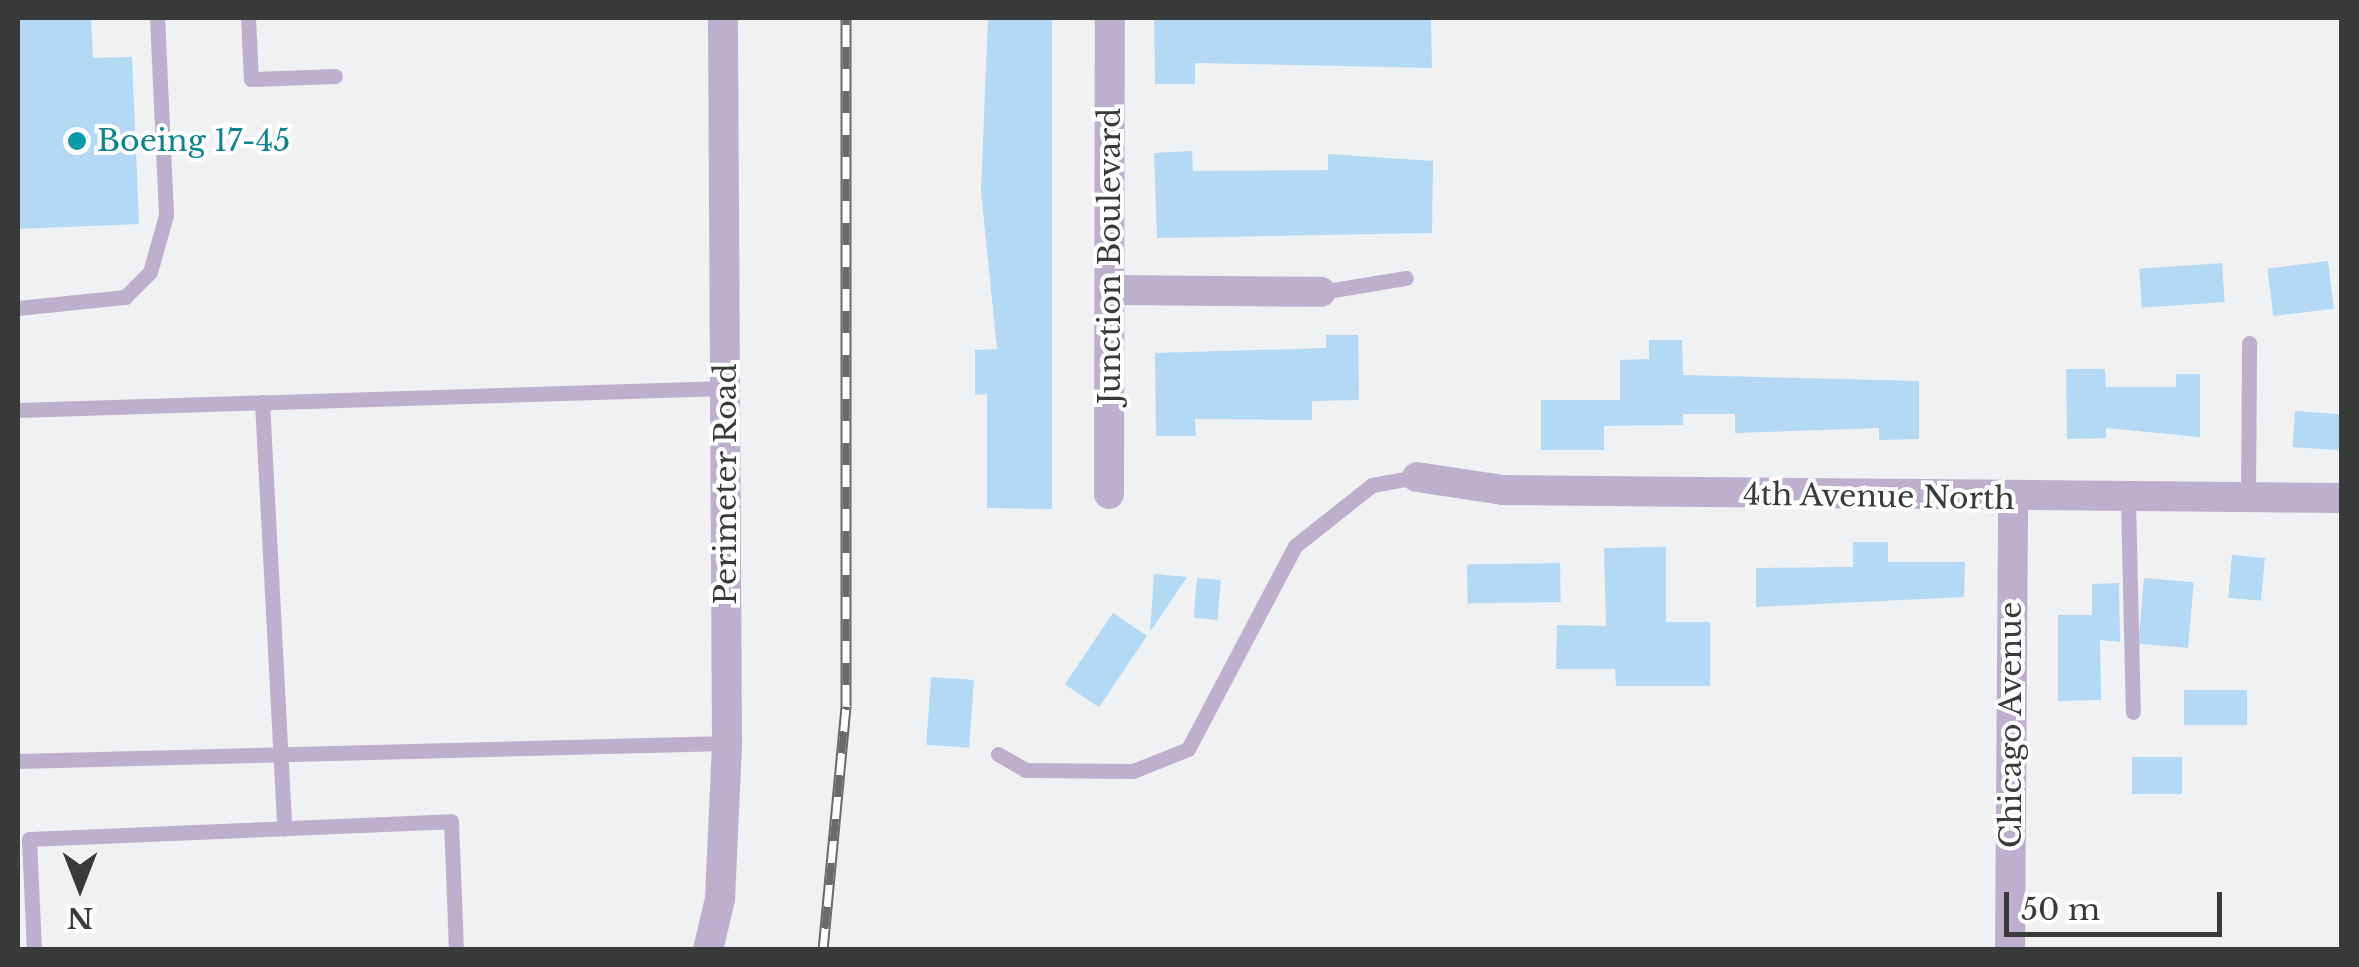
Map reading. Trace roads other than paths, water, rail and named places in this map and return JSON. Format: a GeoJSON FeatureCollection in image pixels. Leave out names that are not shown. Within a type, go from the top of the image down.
{"type":"FeatureCollection","features":[{"type":"Feature","properties":{"kind":"street","name":"Perimeter Road"},"geometry":{"type":"LineString","coordinates":[[708,950],[720,899],[728,743],[723,18]]}},
{"type":"Feature","properties":{"kind":"street","name":"Junction Boulevard"},"geometry":{"type":"LineString","coordinates":[[1109,494],[1110,18]]}},
{"type":"Feature","properties":{"kind":"street"},"geometry":{"type":"LineString","coordinates":[[1110,290],[1321,292]]}},
{"type":"Feature","properties":{"kind":"street","name":"4th Avenue North"},"geometry":{"type":"LineString","coordinates":[[1417,477],[1503,490],[2012,500],[2342,498]]}},
{"type":"Feature","properties":{"kind":"street","name":"Chicago Avenue"},"geometry":{"type":"LineString","coordinates":[[2010,950],[2012,500]]}},
{"type":"Feature","properties":{"kind":"lane"},"geometry":{"type":"LineString","coordinates":[[18,308],[125,297],[150,272],[166,215],[157,18]]}},
{"type":"Feature","properties":{"kind":"lane"},"geometry":{"type":"LineString","coordinates":[[248,18],[250,79],[335,76]]}},
{"type":"Feature","properties":{"kind":"lane"},"geometry":{"type":"LineString","coordinates":[[1321,292],[1406,278]]}},
{"type":"Feature","properties":{"kind":"lane"},"geometry":{"type":"LineString","coordinates":[[2248,499],[2250,343]]}},
{"type":"Feature","properties":{"kind":"lane"},"geometry":{"type":"LineString","coordinates":[[18,410],[726,388]]}},
{"type":"Feature","properties":{"kind":"lane"},"geometry":{"type":"LineString","coordinates":[[262,402],[284,828]]}},
{"type":"Feature","properties":{"kind":"lane"},"geometry":{"type":"LineString","coordinates":[[998,754],[1026,770],[1134,771],[1188,749],[1295,546],[1372,485],[1417,477]]}},
{"type":"Feature","properties":{"kind":"lane"},"geometry":{"type":"LineString","coordinates":[[2128,499],[2133,712]]}},
{"type":"Feature","properties":{"kind":"lane"},"geometry":{"type":"LineString","coordinates":[[18,761],[728,743]]}},
{"type":"Feature","properties":{"kind":"lane"},"geometry":{"type":"LineString","coordinates":[[34,950],[29,838],[451,821],[456,950]]}},
{"type":"Feature","properties":{"kind":"railway"},"geometry":{"type":"LineString","coordinates":[[823,950],[846,706],[846,18]]}},
{"type":"Feature","properties":{"kind":"place","name":"Boeing 17-45"},"geometry":{"type":"Point","coordinates":[77,141]}}]}
